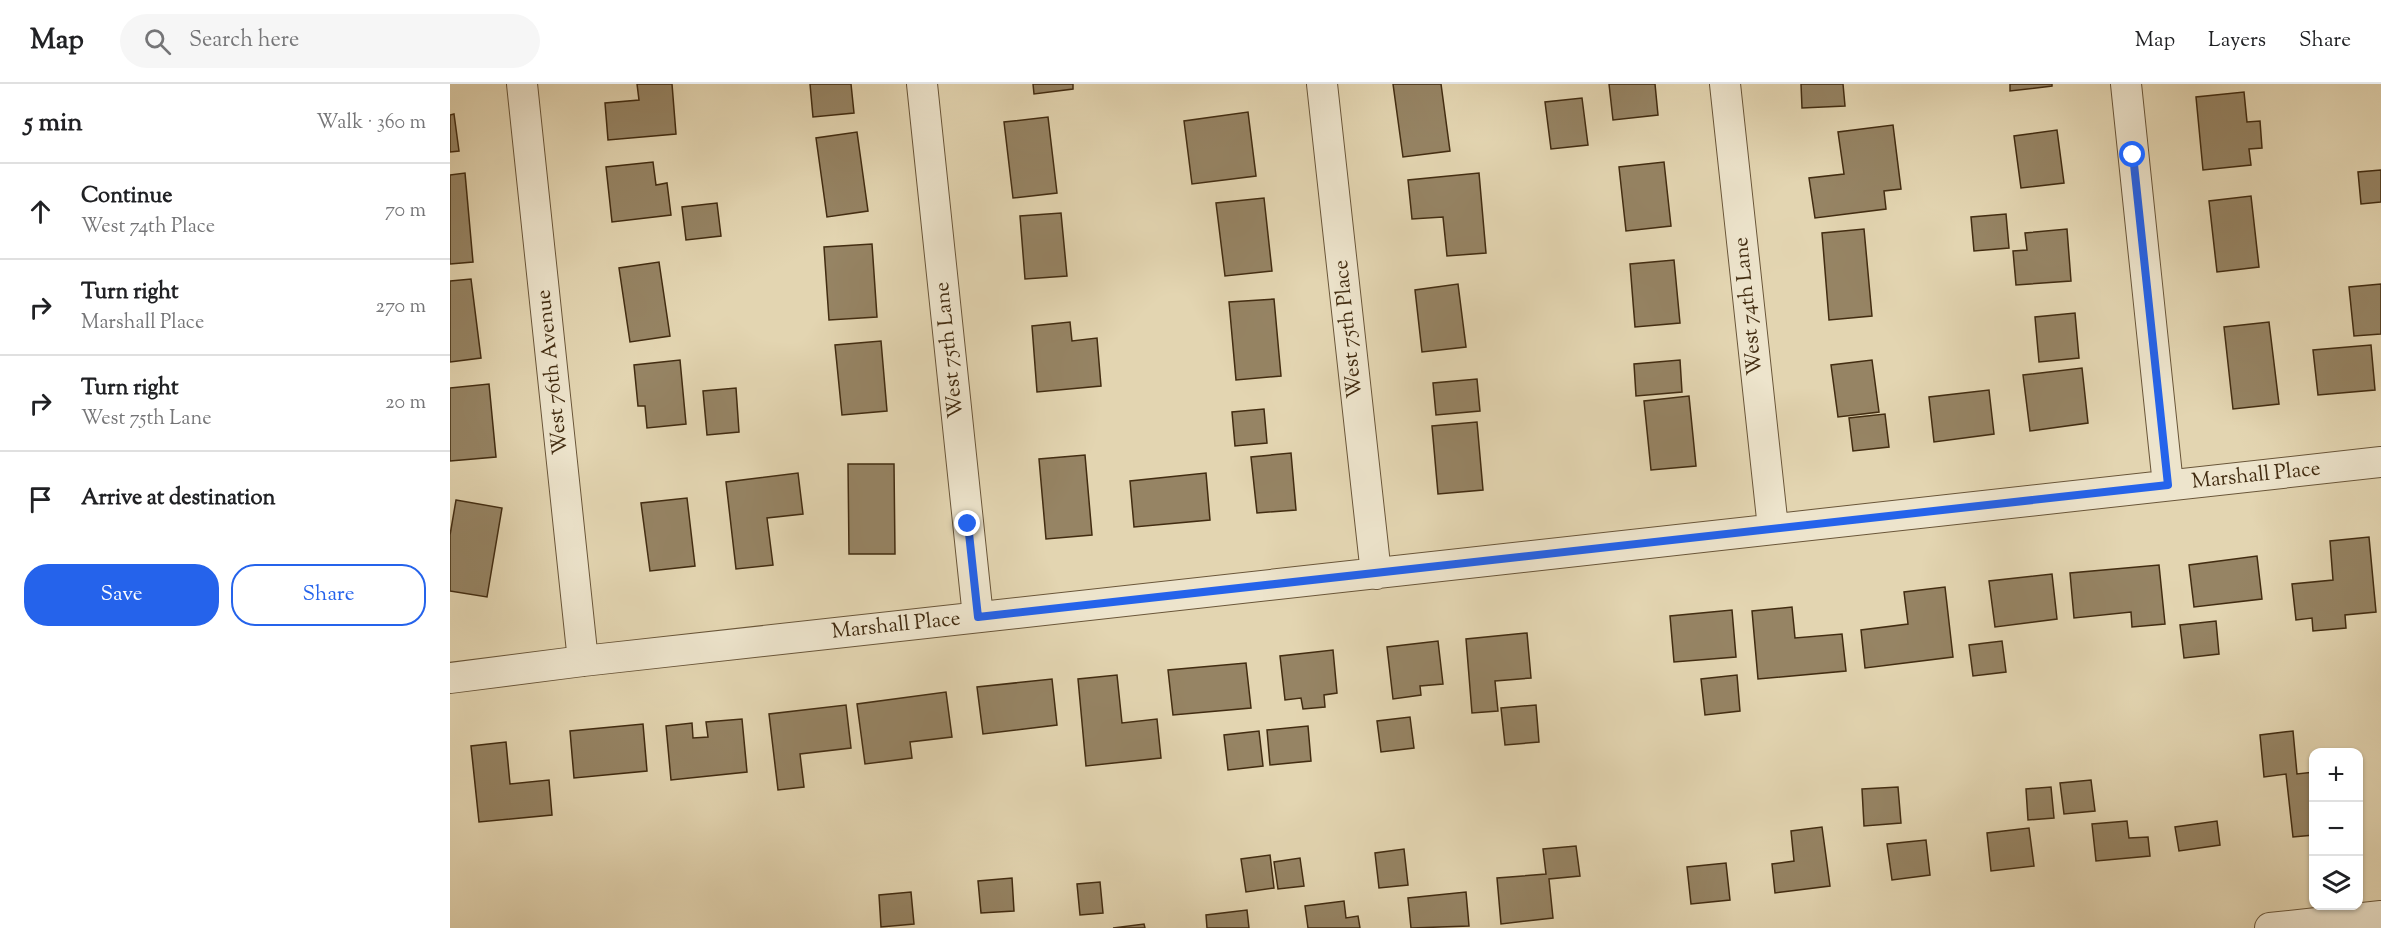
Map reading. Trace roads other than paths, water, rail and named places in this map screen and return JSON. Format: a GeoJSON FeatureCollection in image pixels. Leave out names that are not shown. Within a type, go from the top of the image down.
{"type":"FeatureCollection","features":[{"type":"Feature","properties":{"kind":"street","name":"West 76th Avenue"},"geometry":{"type":"LineString","coordinates":[[522,84],[583,661]]}},
{"type":"Feature","properties":{"kind":"street","name":"West 75th Lane"},"geometry":{"type":"LineString","coordinates":[[922,84],[978,617]]}},
{"type":"Feature","properties":{"kind":"street","name":"West 75th Place"},"geometry":{"type":"LineString","coordinates":[[1322,84],[1377,574]]}},
{"type":"Feature","properties":{"kind":"street","name":"West 74th Lane"},"geometry":{"type":"LineString","coordinates":[[1725,84],[1773,528]]}},
{"type":"Feature","properties":{"kind":"street"},"geometry":{"type":"LineString","coordinates":[[2126,84],[2168,485]]}},
{"type":"Feature","properties":{"kind":"street","name":"Marshall Place"},"geometry":{"type":"LineString","coordinates":[[450,678],[583,661],[2381,462]]}},
{"type":"Feature","properties":{"kind":"street"},"geometry":{"type":"LineString","coordinates":[[2270,928],[2381,916]]}}]}
